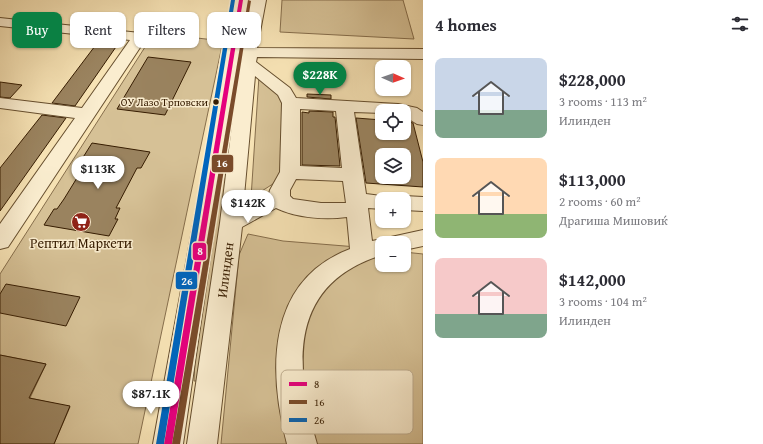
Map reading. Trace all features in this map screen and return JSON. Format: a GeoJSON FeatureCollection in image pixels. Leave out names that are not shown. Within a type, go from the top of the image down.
{"type":"FeatureCollection","features":[{"type":"Feature","properties":{"kind":"street","name":"Илинден"},"geometry":{"type":"LineString","coordinates":[[168,444],[241,0]]}},
{"type":"Feature","properties":{"kind":"street","name":"Илинден"},"geometry":{"type":"LineString","coordinates":[[202,444],[231,223],[249,57],[259,0]]}},
{"type":"Feature","properties":{"kind":"street"},"geometry":{"type":"LineString","coordinates":[[0,22],[140,37],[1,238]]}},
{"type":"Feature","properties":{"kind":"street"},"geometry":{"type":"LineString","coordinates":[[249,57],[423,54]]}},
{"type":"Feature","properties":{"kind":"street"},"geometry":{"type":"LineString","coordinates":[[231,223],[278,198],[280,190],[290,172],[291,103],[284,92],[249,57]]}},
{"type":"Feature","properties":{"kind":"street"},"geometry":{"type":"LineString","coordinates":[[0,103],[87,114]]}},
{"type":"Feature","properties":{"kind":"street"},"geometry":{"type":"LineString","coordinates":[[291,103],[407,110],[423,120]]}},
{"type":"Feature","properties":{"kind":"street"},"geometry":{"type":"LineString","coordinates":[[289,370],[291,334],[295,318],[308,292],[331,269],[348,259],[372,250],[356,204],[344,106]]}},
{"type":"Feature","properties":{"kind":"street"},"geometry":{"type":"LineString","coordinates":[[290,172],[353,175]]}},
{"type":"Feature","properties":{"kind":"street"},"geometry":{"type":"LineString","coordinates":[[278,198],[284,204],[294,207],[344,211],[356,204],[375,203]]}},
{"type":"Feature","properties":{"kind":"street"},"geometry":{"type":"LineString","coordinates":[[411,203],[423,204]]}},
{"type":"Feature","properties":{"kind":"street"},"geometry":{"type":"LineString","coordinates":[[411,240],[423,238]]}},
{"type":"Feature","properties":{"kind":"street"},"geometry":{"type":"LineString","coordinates":[[299,434],[302,444]]}},
{"type":"Feature","properties":{"kind":"shaded area"},"geometry":{"type":"Polygon","coordinates":[[[282,0],[403,0],[414,39],[280,32],[282,0]]]}},
{"type":"Feature","properties":{"kind":"shaded area"},"geometry":{"type":"Polygon","coordinates":[[[199,38],[207,39],[207,48],[222,48],[138,444],[54,444],[70,407],[30,398],[46,364],[0,355],[0,274],[144,48],[199,48],[199,38]]]}},
{"type":"Feature","properties":{"kind":"shaded area"},"geometry":{"type":"Polygon","coordinates":[[[239,49],[243,49],[199,381],[194,381],[196,340],[239,49]]]}},
{"type":"Feature","properties":{"kind":"shaded area"},"geometry":{"type":"Polygon","coordinates":[[[259,76],[283,97],[285,174],[279,180],[251,198],[259,76]]]}},
{"type":"Feature","properties":{"kind":"shaded area"},"geometry":{"type":"Polygon","coordinates":[[[248,234],[283,241],[375,248],[375,272],[411,272],[411,253],[423,254],[423,444],[221,444],[239,255],[248,234]]]}},
{"type":"Feature","properties":{"kind":"building"},"geometry":{"type":"Polygon","coordinates":[[[93,48],[115,48],[75,106],[52,103],[93,48]]]}},
{"type":"Feature","properties":{"kind":"building"},"geometry":{"type":"Polygon","coordinates":[[[148,57],[191,62],[165,115],[117,109],[148,57]]]}},
{"type":"Feature","properties":{"kind":"building"},"geometry":{"type":"Polygon","coordinates":[[[0,82],[22,85],[10,98],[0,97],[0,82]]]}},
{"type":"Feature","properties":{"kind":"building"},"geometry":{"type":"Polygon","coordinates":[[[307,94],[331,95],[331,99],[307,97],[307,94]]]}},
{"type":"Feature","properties":{"kind":"building"},"geometry":{"type":"Polygon","coordinates":[[[309,111],[333,112],[333,117],[335,117],[340,166],[302,165],[302,112],[309,113],[309,111]]]}},
{"type":"Feature","properties":{"kind":"building"},"geometry":{"type":"Polygon","coordinates":[[[42,115],[66,118],[0,211],[0,168],[42,115]]]}},
{"type":"Feature","properties":{"kind":"building"},"geometry":{"type":"Polygon","coordinates":[[[356,118],[375,119],[375,140],[411,140],[411,123],[413,123],[423,162],[423,187],[380,184],[411,184],[411,148],[375,148],[375,184],[366,183],[356,118]]]}},
{"type":"Feature","properties":{"kind":"building"},"geometry":{"type":"Polygon","coordinates":[[[92,143],[150,152],[141,168],[137,168],[116,208],[120,208],[115,219],[118,219],[109,236],[44,225],[54,209],[57,209],[64,199],[88,160],[82,159],[92,143]]]}},
{"type":"Feature","properties":{"kind":"building"},"geometry":{"type":"Polygon","coordinates":[[[6,284],[80,297],[66,326],[0,313],[0,294],[6,284]]]}},
{"type":"Feature","properties":{"kind":"building"},"geometry":{"type":"Polygon","coordinates":[[[0,355],[46,364],[29,398],[70,406],[54,444],[0,444],[0,355]]]}},
{"type":"Feature","properties":{"kind":"transit line","name":"26"},"geometry":{"type":"LineString","coordinates":[[160,443],[233,0]]}},
{"type":"Feature","properties":{"kind":"transit line","name":"8"},"geometry":{"type":"LineString","coordinates":[[168,444],[241,0]]}},
{"type":"Feature","properties":{"kind":"transit line","name":"16"},"geometry":{"type":"LineString","coordinates":[[176,444],[249,1]]}},
{"type":"Feature","properties":{"kind":"place","name":"ОУ Лазо Трповски"},"geometry":{"type":"Point","coordinates":[216,102]}},
{"type":"Feature","properties":{"kind":"place","name":"Рептил Маркети"},"geometry":{"type":"Point","coordinates":[81,222]}}]}
